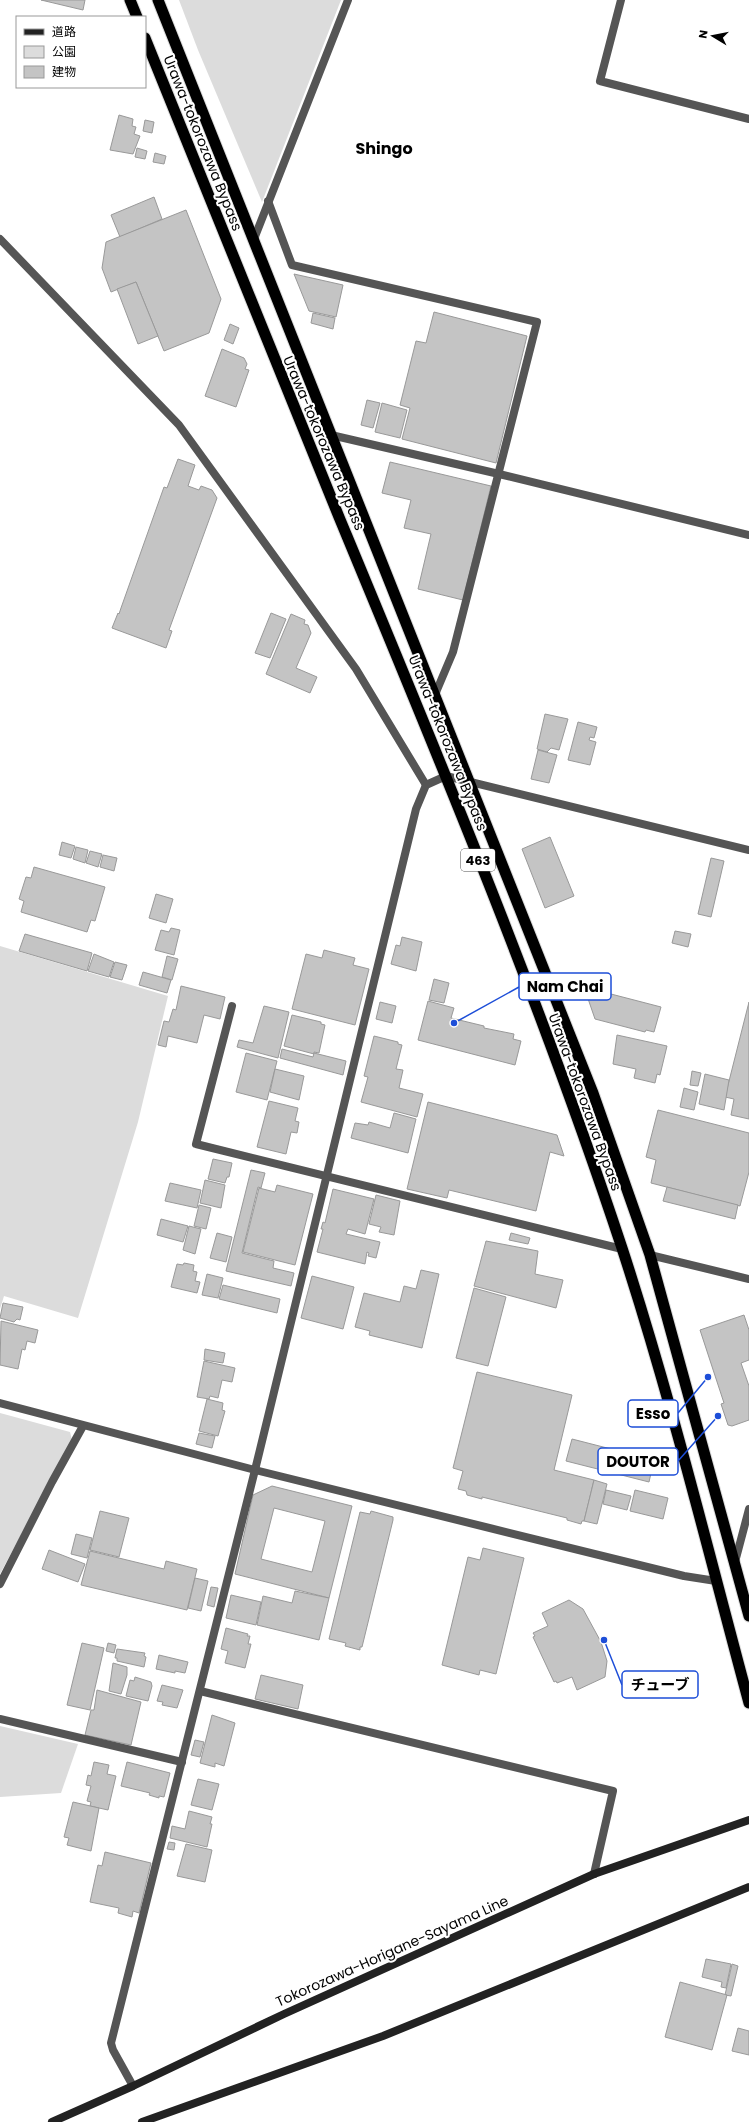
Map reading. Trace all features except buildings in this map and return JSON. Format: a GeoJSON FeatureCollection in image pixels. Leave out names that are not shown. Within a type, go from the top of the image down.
{"type":"FeatureCollection","features":[{"type":"Feature","properties":{"kind":"highway"},"geometry":{"type":"LineString","coordinates":[[130,0],[137,16]]}},
{"type":"Feature","properties":{"kind":"highway","name":"Urawa-tokorozawa Bypass"},"geometry":{"type":"LineString","coordinates":[[158,0],[254,239],[434,698],[593,1093],[650,1255],[735,1562],[745,1591],[749,1616]]}},
{"type":"Feature","properties":{"kind":"highway","name":"Urawa-tokorozawa Bypass"},"geometry":{"type":"LineString","coordinates":[[146,41],[258,322],[446,776],[555,1059],[622,1249],[668,1401],[749,1703]]}},
{"type":"Feature","properties":{"kind":"main road","name":"Tokorozawa-Horigane-Sayama Line"},"geometry":{"type":"LineString","coordinates":[[52,2122],[133,2086],[284,2014],[594,1874],[749,1820]]}},
{"type":"Feature","properties":{"kind":"main road"},"geometry":{"type":"LineString","coordinates":[[142,2122],[383,2036],[749,1887]]}},
{"type":"Feature","properties":{"kind":"street"},"geometry":{"type":"LineString","coordinates":[[254,239],[348,0]]}},
{"type":"Feature","properties":{"kind":"street"},"geometry":{"type":"LineString","coordinates":[[621,0],[600,81],[749,119]]}},
{"type":"Feature","properties":{"kind":"street"},"geometry":{"type":"LineString","coordinates":[[268,201],[292,265],[537,322],[453,652],[434,698]]}},
{"type":"Feature","properties":{"kind":"street"},"geometry":{"type":"LineString","coordinates":[[0,239],[179,425],[356,669],[426,785]]}},
{"type":"Feature","properties":{"kind":"street"},"geometry":{"type":"LineString","coordinates":[[331,435],[749,535]]}},
{"type":"Feature","properties":{"kind":"street"},"geometry":{"type":"LineString","coordinates":[[133,2086],[113,2050],[111,2043],[255,1470],[416,809],[426,785],[446,776],[468,780],[749,850]]}},
{"type":"Feature","properties":{"kind":"street"},"geometry":{"type":"LineString","coordinates":[[232,1006],[196,1144],[622,1249]]}},
{"type":"Feature","properties":{"kind":"street"},"geometry":{"type":"LineString","coordinates":[[650,1255],[749,1279]]}},
{"type":"Feature","properties":{"kind":"street"},"geometry":{"type":"LineString","coordinates":[[0,1403],[255,1470],[677,1574],[716,1581]]}},
{"type":"Feature","properties":{"kind":"street"},"geometry":{"type":"LineString","coordinates":[[0,1584],[52,1482],[83,1426]]}},
{"type":"Feature","properties":{"kind":"street"},"geometry":{"type":"LineString","coordinates":[[735,1562],[749,1509]]}},
{"type":"Feature","properties":{"kind":"street"},"geometry":{"type":"LineString","coordinates":[[200,1691],[613,1791],[594,1874]]}},
{"type":"Feature","properties":{"kind":"street"},"geometry":{"type":"LineString","coordinates":[[0,1719],[182,1762]]}},
{"type":"Feature","properties":{"kind":"green space"},"geometry":{"type":"Polygon","coordinates":[[[179,0],[341,0],[262,202],[198,50],[179,0]]]}},
{"type":"Feature","properties":{"kind":"green space"},"geometry":{"type":"Polygon","coordinates":[[[0,946],[168,996],[138,1122],[78,1318],[4,1296],[0,1309],[0,946]]]}},
{"type":"Feature","properties":{"kind":"green space"},"geometry":{"type":"Polygon","coordinates":[[[0,1413],[70,1432],[72,1440],[0,1574],[0,1413]]]}},
{"type":"Feature","properties":{"kind":"green space"},"geometry":{"type":"Polygon","coordinates":[[[0,1726],[78,1744],[61,1793],[0,1797],[0,1726]]]}},
{"type":"Feature","properties":{"kind":"place","name":"Nam Chai"},"geometry":{"type":"Point","coordinates":[454,1023]}},
{"type":"Feature","properties":{"kind":"place","name":"Esso"},"geometry":{"type":"Point","coordinates":[708,1377]}},
{"type":"Feature","properties":{"kind":"place","name":"DOUTOR"},"geometry":{"type":"Point","coordinates":[718,1416]}},
{"type":"Feature","properties":{"kind":"place","name":"チューブ"},"geometry":{"type":"Point","coordinates":[604,1640]}},
{"type":"Feature","properties":{"kind":"district","name":"Shingo"},"geometry":{"type":"Point","coordinates":[384,148]}}]}
